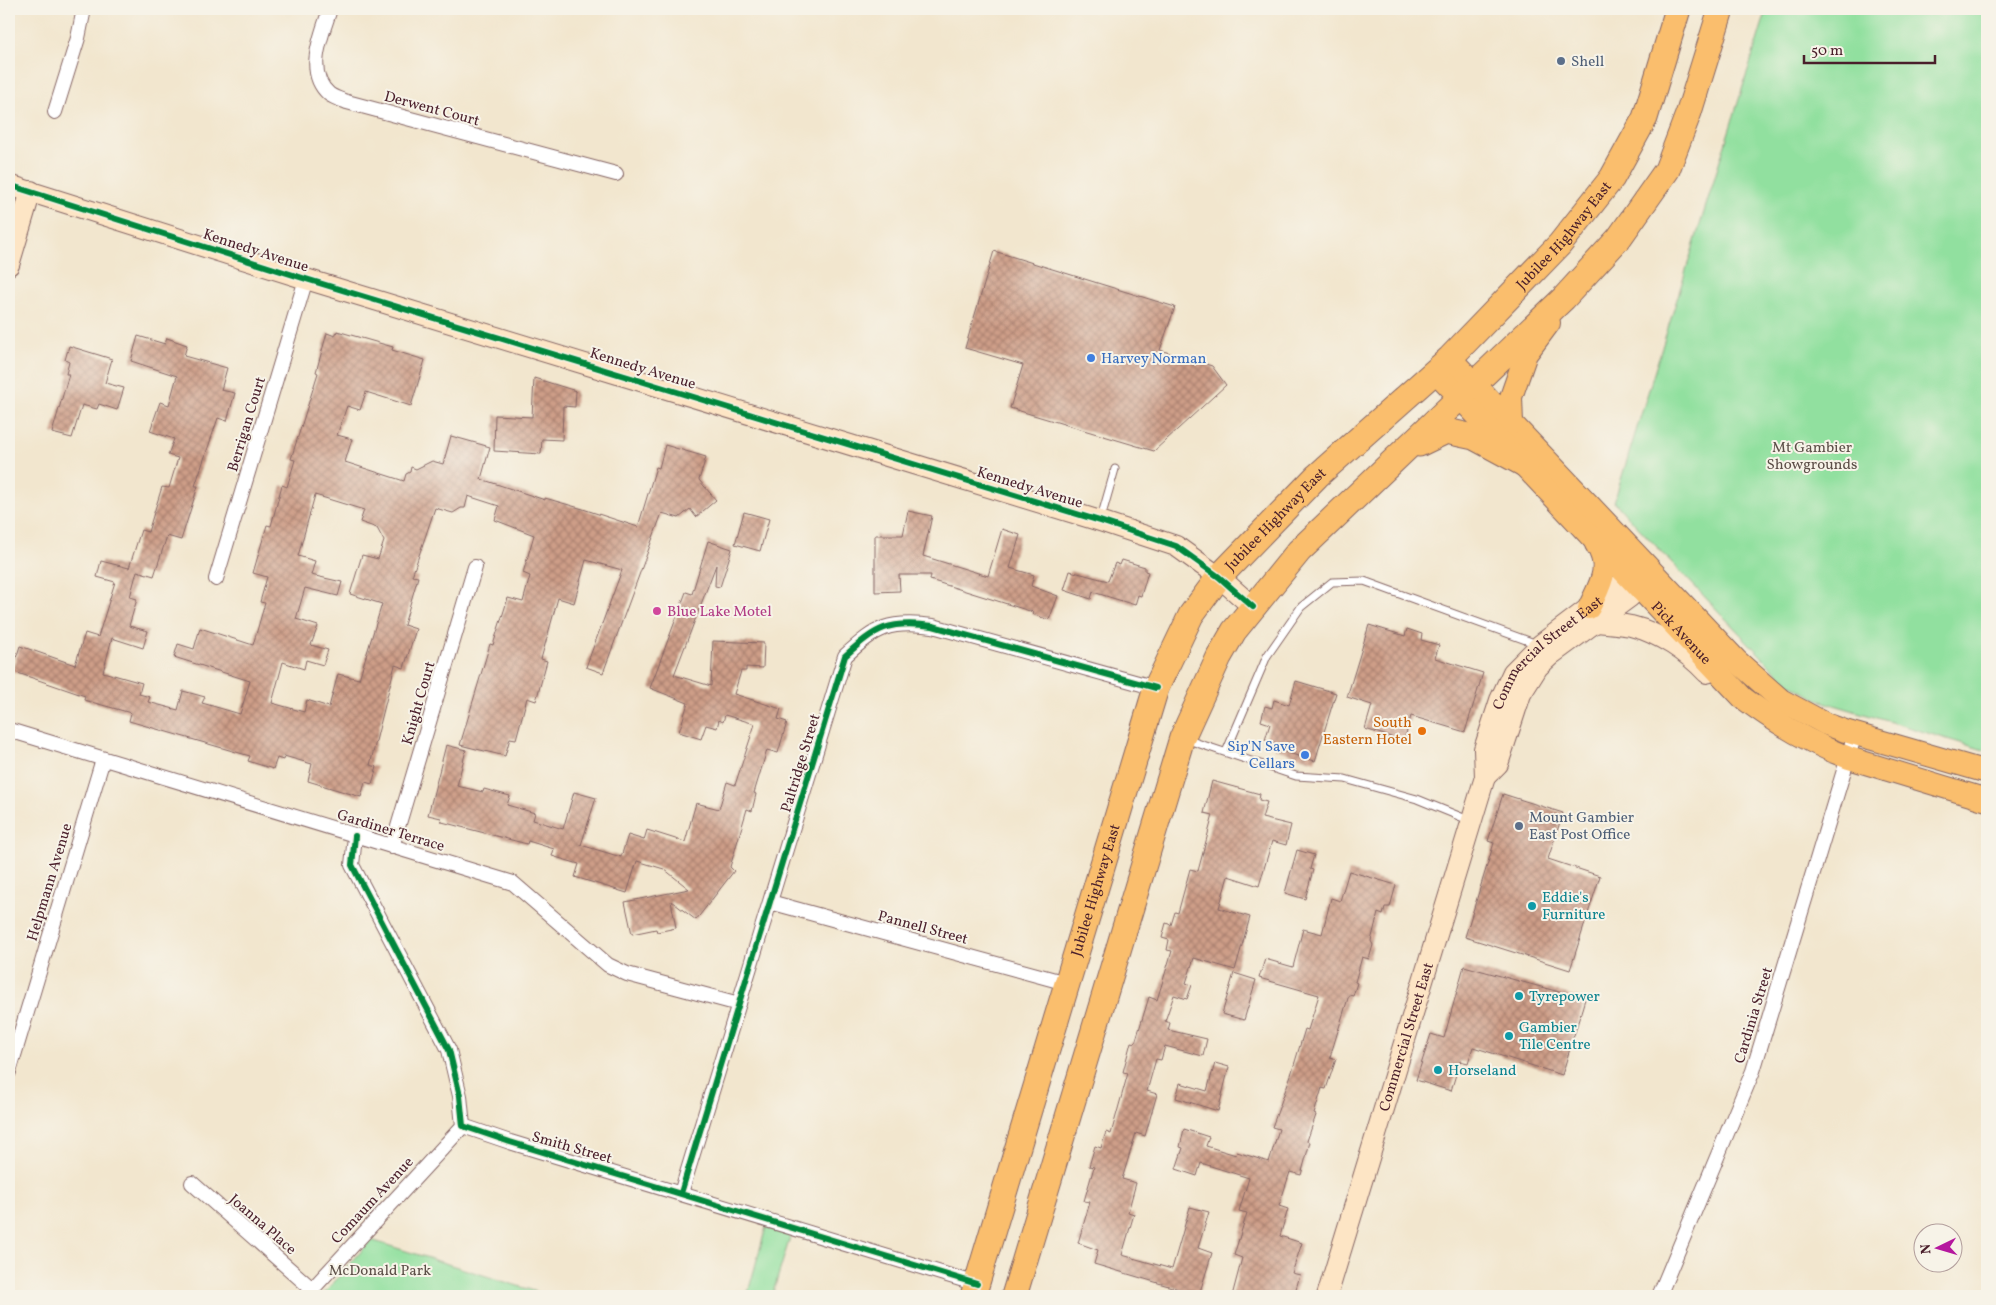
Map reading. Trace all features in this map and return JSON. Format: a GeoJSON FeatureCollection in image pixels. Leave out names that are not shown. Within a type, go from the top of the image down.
{"type":"FeatureCollection","features":[{"type":"Feature","properties":{"kind":"highway","name":"Jubilee Highway East"},"geometry":{"type":"LineString","coordinates":[[975,1290],[1156,688],[1191,615],[1218,577],[1317,476],[1443,365],[1560,244],[1612,178],[1645,118],[1678,9]]}},
{"type":"Feature","properties":{"kind":"highway"},"geometry":{"type":"LineString","coordinates":[[1014,1296],[1182,738],[1219,657],[1234,631],[1299,551],[1557,304],[1619,238],[1667,170],[1687,119],[1721,9]]}},
{"type":"Feature","properties":{"kind":"highway"},"geometry":{"type":"LineString","coordinates":[[1399,456],[1446,431],[1474,436],[1526,465]]}},
{"type":"Feature","properties":{"kind":"highway"},"geometry":{"type":"LineString","coordinates":[[1024,1125],[1062,1136]]}},
{"type":"Feature","properties":{"kind":"main road"},"geometry":{"type":"LineString","coordinates":[[1512,423],[1511,397],[1526,354],[1556,313],[1557,304]]}},
{"type":"Feature","properties":{"kind":"main road","name":"Pick Avenue"},"geometry":{"type":"LineString","coordinates":[[1443,365],[1468,391],[1526,465],[1590,536],[1643,576],[1770,693],[1813,718],[1855,734],[1987,772]]}},
{"type":"Feature","properties":{"kind":"main road","name":"Pick Avenue"},"geometry":{"type":"LineString","coordinates":[[1468,391],[1512,423],[1643,576],[1743,698],[1768,718],[1829,750],[1849,758],[1987,800]]}},
{"type":"Feature","properties":{"kind":"main road"},"geometry":{"type":"LineString","coordinates":[[1590,536],[1603,554],[1605,568],[1593,615]]}},
{"type":"Feature","properties":{"kind":"street"},"geometry":{"type":"LineString","coordinates":[[55,112],[78,38],[84,9]]}},
{"type":"Feature","properties":{"kind":"street","name":"Derwent Court"},"geometry":{"type":"LineString","coordinates":[[330,9],[316,55],[316,68],[320,83],[330,94],[347,102],[616,174]]}},
{"type":"Feature","properties":{"kind":"street","name":"Kennedy Avenue"},"geometry":{"type":"LineString","coordinates":[[9,185],[306,279],[1100,521],[1176,546],[1218,577],[1253,607]]}},
{"type":"Feature","properties":{"kind":"street"},"geometry":{"type":"LineString","coordinates":[[9,265],[31,191]]}},
{"type":"Feature","properties":{"kind":"street","name":"Berrigan Court"},"geometry":{"type":"LineString","coordinates":[[216,579],[306,279]]}},
{"type":"Feature","properties":{"kind":"street","name":"Knight Court"},"geometry":{"type":"LineString","coordinates":[[392,847],[475,568]]}},
{"type":"Feature","properties":{"kind":"street","name":"Commercial Street East"},"geometry":{"type":"LineString","coordinates":[[1485,777],[1498,764],[1520,694],[1532,674],[1544,660],[1593,615],[1619,585],[1643,576]]}},
{"type":"Feature","properties":{"kind":"street"},"geometry":{"type":"LineString","coordinates":[[1593,615],[1632,626],[1673,645],[1698,663],[1726,691],[1743,698]]}},
{"type":"Feature","properties":{"kind":"street","name":"Commercial Street East"},"geometry":{"type":"LineString","coordinates":[[1327,1296],[1485,777],[1484,749],[1500,700],[1513,672],[1540,645],[1593,615]]}},
{"type":"Feature","properties":{"kind":"street","name":"Paltridge Street"},"geometry":{"type":"LineString","coordinates":[[681,1193],[846,656],[862,641],[883,627],[908,623],[932,626],[1156,688]]}},
{"type":"Feature","properties":{"kind":"street","name":"Gardiner Terrace"},"geometry":{"type":"LineString","coordinates":[[9,730],[513,884],[608,965],[627,974],[739,1004]]}},
{"type":"Feature","properties":{"kind":"street","name":"Cardinia Street"},"geometry":{"type":"LineString","coordinates":[[1659,1296],[1753,1071],[1855,734]]}},
{"type":"Feature","properties":{"kind":"street","name":"Helpmann Avenue"},"geometry":{"type":"LineString","coordinates":[[9,1072],[103,758]]}},
{"type":"Feature","properties":{"kind":"street"},"geometry":{"type":"LineString","coordinates":[[355,836],[352,865],[449,1050],[460,1096],[463,1126]]}},
{"type":"Feature","properties":{"kind":"street","name":"Pannell Street"},"geometry":{"type":"LineString","coordinates":[[770,902],[1066,983]]}},
{"type":"Feature","properties":{"kind":"street","name":"Smith Street"},"geometry":{"type":"LineString","coordinates":[[463,1126],[681,1193],[975,1290]]}},
{"type":"Feature","properties":{"kind":"street","name":"Comaum Avenue"},"geometry":{"type":"LineString","coordinates":[[309,1293],[463,1126]]}},
{"type":"Feature","properties":{"kind":"street","name":"Joanna Place"},"geometry":{"type":"LineString","coordinates":[[192,1183],[309,1293]]}},
{"type":"Feature","properties":{"kind":"lane"},"geometry":{"type":"LineString","coordinates":[[1100,521],[1115,469]]}},
{"type":"Feature","properties":{"kind":"lane"},"geometry":{"type":"LineString","coordinates":[[1226,752],[1267,656],[1301,607],[1332,582],[1364,581],[1540,645]]}},
{"type":"Feature","properties":{"kind":"lane"},"geometry":{"type":"LineString","coordinates":[[1182,738],[1296,776],[1346,779],[1417,799],[1471,821]]}},
{"type":"Feature","properties":{"kind":"green space","name":"Mt Gambier Showgrounds"},"geometry":{"type":"Polygon","coordinates":[[[1767,9],[1987,9],[1987,751],[1821,701],[1786,682],[1614,502],[1767,9]]]}},
{"type":"Feature","properties":{"kind":"green space"},"geometry":{"type":"Polygon","coordinates":[[[766,1227],[791,1234],[772,1296],[747,1296],[766,1227]]]}},
{"type":"Feature","properties":{"kind":"green space","name":"McDonald Park"},"geometry":{"type":"Polygon","coordinates":[[[371,1240],[550,1296],[322,1296],[371,1240]]]}},
{"type":"Feature","properties":{"kind":"building","name":"Harvey Norman"},"geometry":{"type":"Polygon","coordinates":[[[994,251],[1175,307],[1160,350],[1212,366],[1226,385],[1154,451],[1010,408],[1023,365],[965,348],[994,251]]]}},
{"type":"Feature","properties":{"kind":"building"},"geometry":{"type":"Polygon","coordinates":[[[337,331],[393,347],[392,350],[425,360],[411,406],[366,392],[360,410],[347,406],[337,435],[352,439],[345,462],[404,481],[411,467],[416,469],[432,461],[443,464],[451,436],[490,447],[481,479],[638,527],[656,467],[659,468],[665,445],[706,457],[699,480],[716,500],[696,517],[690,509],[679,518],[662,513],[603,673],[586,667],[622,570],[586,560],[574,603],[558,598],[541,659],[547,661],[536,701],[527,698],[516,739],[510,738],[505,756],[460,745],[490,644],[493,645],[508,598],[523,602],[530,576],[523,573],[534,535],[495,520],[499,506],[468,496],[465,508],[461,508],[453,513],[435,508],[412,576],[418,577],[404,625],[416,629],[404,668],[395,665],[370,765],[377,767],[372,784],[365,782],[361,797],[308,781],[312,764],[284,756],[283,760],[277,758],[273,769],[248,761],[250,756],[129,721],[131,713],[84,700],[85,696],[12,671],[20,646],[75,665],[85,633],[98,637],[115,582],[97,577],[101,561],[129,568],[141,530],[148,532],[162,487],[169,488],[178,458],[168,455],[174,439],[150,431],[160,402],[169,405],[177,376],[131,361],[138,336],[165,344],[167,338],[187,345],[184,356],[227,368],[221,390],[235,393],[227,421],[218,418],[195,486],[198,486],[181,540],[167,536],[154,576],[137,571],[130,597],[137,599],[129,626],[148,631],[143,648],[112,638],[103,672],[142,683],[139,694],[150,697],[148,702],[178,710],[183,691],[205,697],[202,703],[240,714],[250,681],[174,657],[178,644],[194,649],[200,628],[253,645],[265,603],[260,602],[267,577],[253,573],[267,525],[271,526],[282,485],[287,487],[295,460],[291,459],[318,373],[316,372],[327,333],[335,336],[337,331]],[[315,495],[298,556],[315,561],[311,575],[342,582],[338,596],[305,588],[296,619],[318,626],[311,645],[328,650],[323,665],[306,660],[304,669],[283,662],[272,703],[304,712],[307,700],[329,707],[338,674],[359,679],[382,604],[350,594],[362,555],[378,559],[384,541],[377,528],[360,522],[364,510],[315,495]]]}},
{"type":"Feature","properties":{"kind":"building"},"geometry":{"type":"Polygon","coordinates":[[[69,346],[112,359],[105,383],[124,388],[117,410],[99,404],[97,409],[82,405],[72,438],[52,433],[69,374],[66,374],[69,362],[65,360],[69,346]]]}},
{"type":"Feature","properties":{"kind":"building"},"geometry":{"type":"Polygon","coordinates":[[[534,378],[576,391],[575,407],[563,406],[562,440],[542,439],[541,454],[494,451],[495,415],[532,417],[534,378]]]}},
{"type":"Feature","properties":{"kind":"building"},"geometry":{"type":"Polygon","coordinates":[[[908,511],[932,516],[923,556],[988,576],[1002,529],[1020,535],[1010,568],[1034,575],[1031,586],[1058,596],[1049,620],[1032,614],[1033,612],[930,580],[931,575],[899,575],[900,591],[875,592],[875,535],[903,535],[908,511]]]}},
{"type":"Feature","properties":{"kind":"building"},"geometry":{"type":"Polygon","coordinates":[[[744,512],[769,519],[760,551],[735,544],[744,512]]]}},
{"type":"Feature","properties":{"kind":"building"},"geometry":{"type":"Polygon","coordinates":[[[708,541],[732,549],[720,587],[715,586],[716,565],[674,675],[711,686],[713,641],[764,643],[763,668],[746,667],[746,671],[741,671],[734,694],[781,709],[778,719],[787,722],[778,753],[767,750],[754,793],[756,794],[752,811],[747,809],[730,867],[734,871],[696,920],[671,901],[676,928],[657,932],[656,929],[632,934],[625,902],[689,889],[664,869],[637,861],[627,893],[575,877],[579,864],[552,856],[554,849],[528,841],[527,844],[442,822],[441,818],[428,815],[446,745],[466,750],[457,786],[483,792],[484,789],[510,796],[507,805],[535,813],[533,820],[563,829],[574,792],[596,798],[581,845],[621,857],[628,835],[644,840],[647,830],[685,842],[696,803],[719,809],[727,782],[735,785],[755,724],[725,715],[723,722],[719,720],[717,728],[706,725],[701,739],[679,732],[688,703],[650,688],[686,592],[692,594],[708,541]]]}},
{"type":"Feature","properties":{"kind":"building"},"geometry":{"type":"Polygon","coordinates":[[[1122,560],[1145,567],[1145,571],[1148,572],[1141,596],[1138,595],[1135,605],[1093,592],[1091,599],[1064,590],[1070,571],[1108,581],[1115,563],[1120,565],[1122,560]]]}},
{"type":"Feature","properties":{"kind":"building"},"geometry":{"type":"Polygon","coordinates":[[[1369,625],[1405,636],[1407,629],[1422,634],[1421,640],[1439,645],[1435,658],[1483,673],[1465,732],[1411,716],[1404,741],[1365,729],[1372,705],[1347,697],[1369,625]]]}},
{"type":"Feature","properties":{"kind":"building"},"geometry":{"type":"Polygon","coordinates":[[[1296,681],[1336,693],[1315,761],[1275,749],[1275,743],[1265,740],[1270,724],[1261,721],[1265,706],[1272,708],[1274,700],[1289,705],[1296,681]]]}},
{"type":"Feature","properties":{"kind":"building"},"geometry":{"type":"Polygon","coordinates":[[[1212,781],[1260,794],[1259,800],[1267,802],[1262,818],[1291,825],[1286,845],[1272,841],[1259,886],[1228,876],[1219,908],[1250,917],[1235,970],[1194,958],[1186,983],[1192,985],[1187,999],[1174,995],[1165,1021],[1170,1023],[1168,1030],[1207,1039],[1203,1056],[1165,1046],[1161,1060],[1156,1059],[1147,1091],[1157,1094],[1145,1136],[1136,1133],[1122,1179],[1136,1183],[1128,1212],[1134,1214],[1122,1255],[1172,1269],[1190,1207],[1209,1212],[1198,1248],[1212,1253],[1199,1295],[1094,1264],[1098,1250],[1078,1243],[1090,1202],[1084,1201],[1094,1167],[1089,1166],[1095,1146],[1101,1148],[1106,1132],[1111,1134],[1128,1073],[1123,1072],[1131,1042],[1135,1043],[1149,997],[1157,1000],[1172,951],[1167,950],[1169,940],[1162,938],[1166,923],[1171,925],[1175,912],[1178,913],[1190,869],[1198,871],[1213,815],[1204,813],[1212,781]]]}},
{"type":"Feature","properties":{"kind":"building","name":"Eddie's Furniture"},"geometry":{"type":"Polygon","coordinates":[[[1503,794],[1563,813],[1548,859],[1600,876],[1570,970],[1465,937],[1494,843],[1488,841],[1503,794]]]}},
{"type":"Feature","properties":{"kind":"building"},"geometry":{"type":"Polygon","coordinates":[[[1297,850],[1314,855],[1310,869],[1313,870],[1305,899],[1285,893],[1297,850]]]}},
{"type":"Feature","properties":{"kind":"building"},"geometry":{"type":"Polygon","coordinates":[[[1349,871],[1396,885],[1390,907],[1385,907],[1383,915],[1378,913],[1369,959],[1362,957],[1353,996],[1349,995],[1330,1057],[1336,1059],[1326,1089],[1322,1088],[1314,1114],[1316,1115],[1307,1141],[1310,1142],[1301,1175],[1290,1172],[1279,1206],[1288,1209],[1280,1236],[1302,1243],[1292,1273],[1300,1275],[1294,1296],[1232,1296],[1242,1258],[1234,1255],[1247,1213],[1239,1211],[1249,1178],[1201,1163],[1197,1176],[1176,1169],[1183,1148],[1180,1147],[1184,1129],[1209,1137],[1206,1146],[1236,1155],[1237,1152],[1269,1162],[1279,1129],[1272,1127],[1305,1029],[1308,1030],[1319,995],[1259,978],[1265,959],[1293,967],[1303,929],[1322,934],[1331,898],[1340,901],[1349,871]]]}},
{"type":"Feature","properties":{"kind":"building"},"geometry":{"type":"Polygon","coordinates":[[[1464,966],[1585,999],[1562,1075],[1473,1047],[1468,1063],[1460,1061],[1451,1091],[1416,1080],[1431,1034],[1444,1038],[1464,966]]]}},
{"type":"Feature","properties":{"kind":"building"},"geometry":{"type":"Polygon","coordinates":[[[1234,973],[1256,980],[1244,1020],[1222,1014],[1234,973]]]}},
{"type":"Feature","properties":{"kind":"building"},"geometry":{"type":"Polygon","coordinates":[[[1215,1063],[1229,1067],[1218,1111],[1176,1098],[1180,1083],[1207,1091],[1215,1063]]]}},
{"type":"Feature","properties":{"kind":"cycle path"},"geometry":{"type":"LineString","coordinates":[[9,185],[306,279],[1100,521],[1176,546],[1219,577],[1253,607]]}},
{"type":"Feature","properties":{"kind":"cycle path"},"geometry":{"type":"LineString","coordinates":[[681,1193],[845,656],[866,638],[884,628],[894,625],[918,624],[933,626],[1156,688]]}},
{"type":"Feature","properties":{"kind":"cycle path"},"geometry":{"type":"LineString","coordinates":[[355,836],[352,865],[449,1050],[460,1096],[463,1126],[977,1284]]}},
{"type":"Feature","properties":{"kind":"place","name":"Shell"},"geometry":{"type":"Point","coordinates":[1561,61]}},
{"type":"Feature","properties":{"kind":"place","name":"Harvey Norman"},"geometry":{"type":"Point","coordinates":[1091,358]}},
{"type":"Feature","properties":{"kind":"place","name":"Blue Lake Motel"},"geometry":{"type":"Point","coordinates":[657,611]}},
{"type":"Feature","properties":{"kind":"place","name":"South Eastern Hotel"},"geometry":{"type":"Point","coordinates":[1422,731]}},
{"type":"Feature","properties":{"kind":"place","name":"Sip'N Save Cellars"},"geometry":{"type":"Point","coordinates":[1305,755]}},
{"type":"Feature","properties":{"kind":"place","name":"Mount Gambier East Post Office"},"geometry":{"type":"Point","coordinates":[1519,826]}},
{"type":"Feature","properties":{"kind":"place","name":"Eddie's Furniture"},"geometry":{"type":"Point","coordinates":[1532,906]}},
{"type":"Feature","properties":{"kind":"place","name":"Tyrepower"},"geometry":{"type":"Point","coordinates":[1519,996]}},
{"type":"Feature","properties":{"kind":"place","name":"Gambier Tile Centre"},"geometry":{"type":"Point","coordinates":[1509,1036]}},
{"type":"Feature","properties":{"kind":"place","name":"Horseland"},"geometry":{"type":"Point","coordinates":[1438,1070]}}]}
